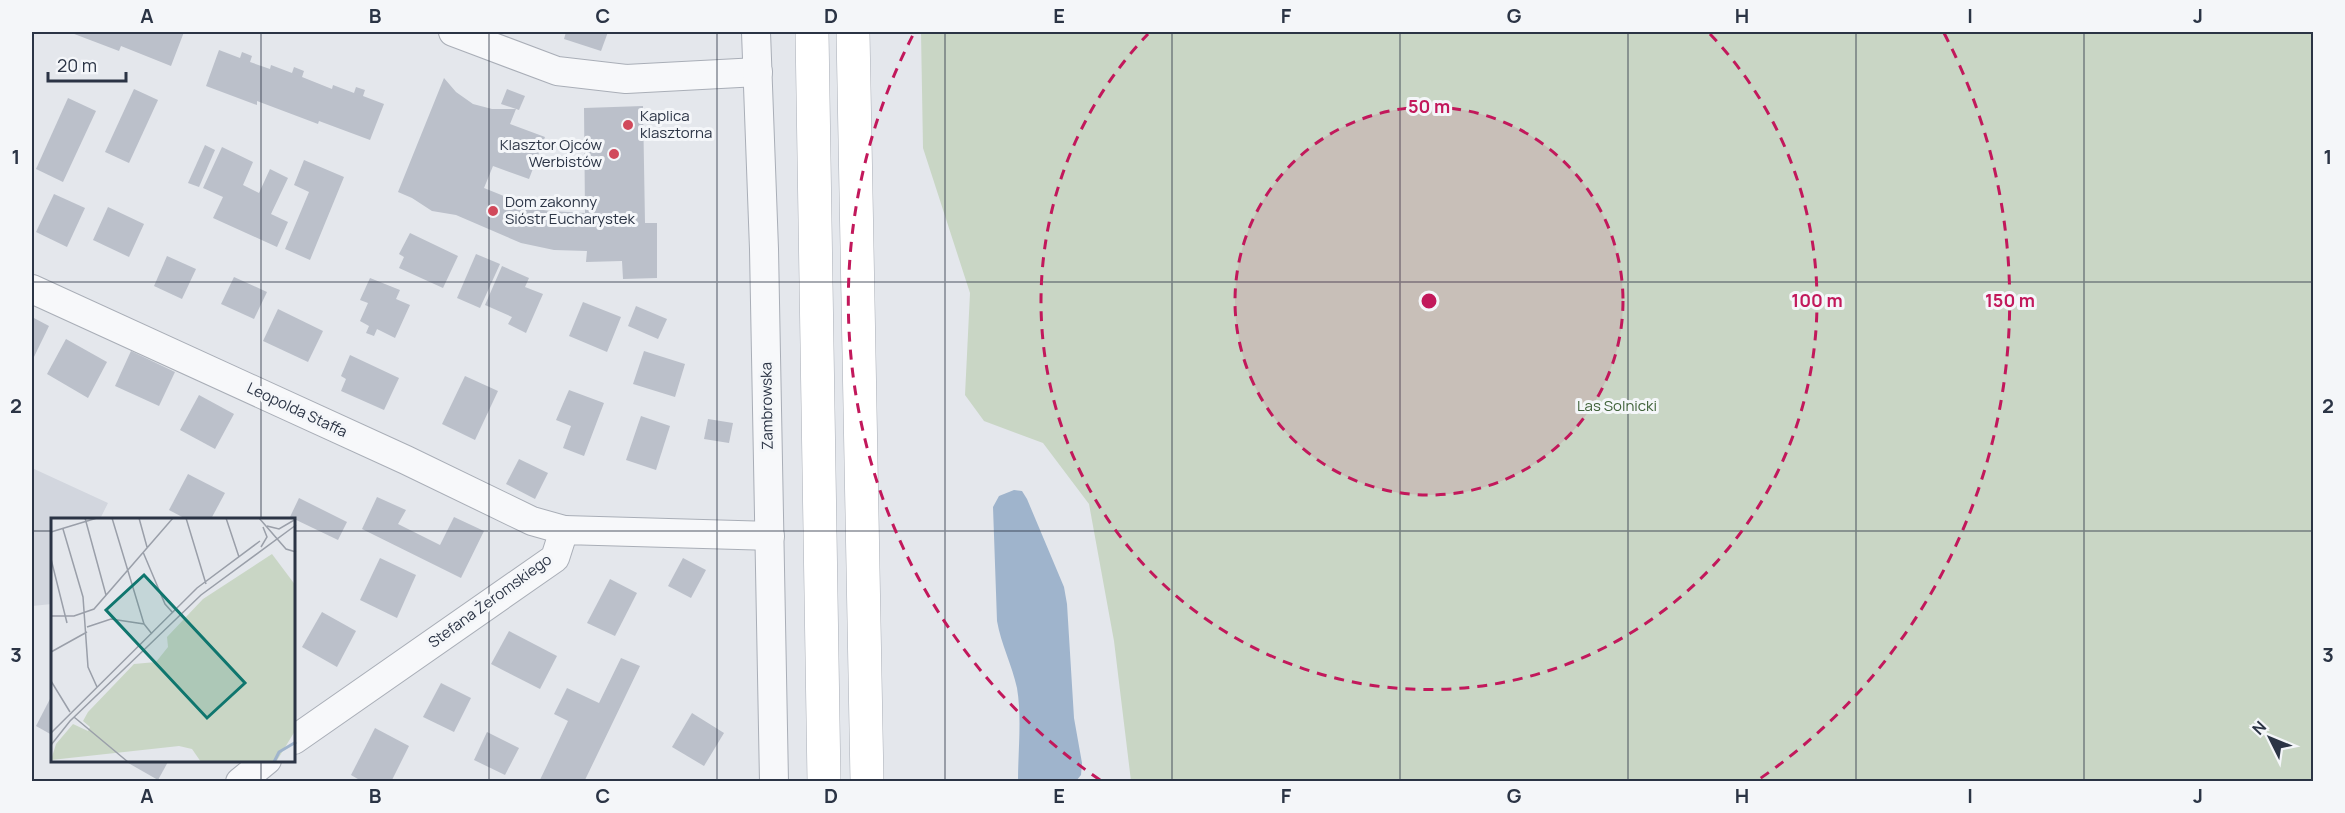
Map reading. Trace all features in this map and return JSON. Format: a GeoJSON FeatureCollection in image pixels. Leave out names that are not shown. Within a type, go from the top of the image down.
{"type":"FeatureCollection","features":[{"type":"Feature","properties":{"kind":"main road"},"geometry":{"type":"LineString","coordinates":[[812,32],[824,782]]}},
{"type":"Feature","properties":{"kind":"main road"},"geometry":{"type":"LineString","coordinates":[[853,32],[867,782]]}},
{"type":"Feature","properties":{"kind":"street"},"geometry":{"type":"LineString","coordinates":[[453,32],[557,71],[626,79],[758,72]]}},
{"type":"Feature","properties":{"kind":"street","name":"Zambrowska"},"geometry":{"type":"LineString","coordinates":[[756,32],[764,249],[774,782]]}},
{"type":"Feature","properties":{"kind":"street","name":"Leopolda Staffa"},"geometry":{"type":"LineString","coordinates":[[32,289],[406,460],[532,521],[564,530]]}},
{"type":"Feature","properties":{"kind":"street"},"geometry":{"type":"LineString","coordinates":[[564,530],[770,536]]}},
{"type":"Feature","properties":{"kind":"street","name":"Stefana Żeromskiego"},"geometry":{"type":"LineString","coordinates":[[296,739],[555,558],[564,530]]}},
{"type":"Feature","properties":{"kind":"street"},"geometry":{"type":"LineString","coordinates":[[240,782],[265,762]]}},
{"type":"Feature","properties":{"kind":"shaded area"},"geometry":{"type":"Polygon","coordinates":[[[32,468],[108,503],[100,518],[51,518],[51,604],[32,606],[32,468]]]}},
{"type":"Feature","properties":{"kind":"green space","name":"Las Solnicki"},"geometry":{"type":"Polygon","coordinates":[[[921,32],[2313,32],[2313,781],[1131,781],[1114,641],[1089,504],[1043,443],[984,421],[965,395],[970,293],[923,148],[921,32]]]}},
{"type":"Feature","properties":{"kind":"water"},"geometry":{"type":"Polygon","coordinates":[[[1014,490],[1022,491],[1027,499],[1064,587],[1074,718],[1082,763],[1081,775],[1076,781],[1018,781],[1020,723],[1017,688],[997,621],[993,507],[999,496],[1014,490]]]}},
{"type":"Feature","properties":{"kind":"building"},"geometry":{"type":"Polygon","coordinates":[[[69,32],[184,32],[171,66],[121,46],[119,51],[69,32]]]}},
{"type":"Feature","properties":{"kind":"building"},"geometry":{"type":"Polygon","coordinates":[[[566,32],[608,32],[601,51],[564,39],[566,32]]]}},
{"type":"Feature","properties":{"kind":"building"},"geometry":{"type":"Polygon","coordinates":[[[219,50],[240,58],[242,52],[252,56],[250,62],[270,69],[271,65],[292,73],[294,67],[304,71],[302,77],[332,89],[333,85],[354,93],[356,87],[365,90],[363,96],[384,104],[370,140],[319,121],[318,124],[257,101],[257,105],[206,86],[219,50]]]}},
{"type":"Feature","properties":{"kind":"building"},"geometry":{"type":"Polygon","coordinates":[[[444,78],[456,92],[473,104],[492,109],[516,109],[510,124],[545,137],[529,179],[493,166],[484,188],[536,209],[585,213],[584,108],[643,106],[645,223],[657,223],[657,278],[623,279],[622,261],[586,262],[587,251],[554,250],[521,243],[456,215],[432,211],[398,192],[444,78]]]}},
{"type":"Feature","properties":{"kind":"building"},"geometry":{"type":"Polygon","coordinates":[[[134,89],[158,100],[129,163],[105,152],[134,89]]]}},
{"type":"Feature","properties":{"kind":"building"},"geometry":{"type":"Polygon","coordinates":[[[507,89],[525,96],[519,110],[501,104],[507,89]]]}},
{"type":"Feature","properties":{"kind":"building"},"geometry":{"type":"Polygon","coordinates":[[[68,98],[96,111],[63,182],[36,169],[68,98]]]}},
{"type":"Feature","properties":{"kind":"building"},"geometry":{"type":"Polygon","coordinates":[[[205,145],[215,150],[199,187],[188,183],[205,145]]]}},
{"type":"Feature","properties":{"kind":"building"},"geometry":{"type":"Polygon","coordinates":[[[222,147],[253,162],[243,185],[259,193],[270,169],[288,178],[271,214],[288,222],[277,247],[213,218],[223,197],[203,188],[222,147]]]}},
{"type":"Feature","properties":{"kind":"building"},"geometry":{"type":"Polygon","coordinates":[[[304,160],[344,177],[310,260],[285,249],[309,192],[294,185],[304,160]]]}},
{"type":"Feature","properties":{"kind":"building"},"geometry":{"type":"Polygon","coordinates":[[[54,194],[85,208],[67,247],[36,232],[54,194]]]}},
{"type":"Feature","properties":{"kind":"building"},"geometry":{"type":"Polygon","coordinates":[[[108,207],[144,224],[129,257],[93,240],[108,207]]]}},
{"type":"Feature","properties":{"kind":"building"},"geometry":{"type":"Polygon","coordinates":[[[410,233],[458,256],[443,288],[399,268],[404,257],[399,254],[410,233]]]}},
{"type":"Feature","properties":{"kind":"building"},"geometry":{"type":"Polygon","coordinates":[[[476,254],[500,264],[480,308],[457,298],[476,254]]]}},
{"type":"Feature","properties":{"kind":"building"},"geometry":{"type":"Polygon","coordinates":[[[167,256],[196,269],[182,299],[154,286],[167,256]]]}},
{"type":"Feature","properties":{"kind":"building"},"geometry":{"type":"Polygon","coordinates":[[[502,266],[529,278],[525,287],[543,294],[526,333],[508,324],[512,317],[485,305],[502,266]]]}},
{"type":"Feature","properties":{"kind":"building"},"geometry":{"type":"Polygon","coordinates":[[[234,277],[267,292],[254,319],[221,304],[234,277]]]}},
{"type":"Feature","properties":{"kind":"building"},"geometry":{"type":"Polygon","coordinates":[[[370,278],[400,290],[396,299],[410,305],[395,338],[377,329],[374,336],[366,333],[369,326],[360,321],[368,303],[360,300],[370,278]]]}},
{"type":"Feature","properties":{"kind":"building"},"geometry":{"type":"Polygon","coordinates":[[[583,302],[621,317],[607,352],[569,336],[583,302]]]}},
{"type":"Feature","properties":{"kind":"building"},"geometry":{"type":"Polygon","coordinates":[[[636,306],[667,319],[658,339],[628,326],[636,306]]]}},
{"type":"Feature","properties":{"kind":"building"},"geometry":{"type":"Polygon","coordinates":[[[278,309],[323,331],[308,362],[263,341],[278,309]]]}},
{"type":"Feature","properties":{"kind":"building"},"geometry":{"type":"Polygon","coordinates":[[[32,317],[49,326],[32,361],[32,317]]]}},
{"type":"Feature","properties":{"kind":"building"},"geometry":{"type":"Polygon","coordinates":[[[66,339],[107,362],[88,398],[47,374],[66,339]]]}},
{"type":"Feature","properties":{"kind":"building"},"geometry":{"type":"Polygon","coordinates":[[[131,351],[175,372],[159,406],[115,386],[131,351]]]}},
{"type":"Feature","properties":{"kind":"building"},"geometry":{"type":"Polygon","coordinates":[[[644,351],[685,364],[675,397],[633,384],[644,351]]]}},
{"type":"Feature","properties":{"kind":"building"},"geometry":{"type":"Polygon","coordinates":[[[350,355],[399,378],[384,410],[341,391],[346,379],[341,376],[350,355]]]}},
{"type":"Feature","properties":{"kind":"building"},"geometry":{"type":"Polygon","coordinates":[[[465,376],[498,391],[475,440],[442,424],[465,376]]]}},
{"type":"Feature","properties":{"kind":"building"},"geometry":{"type":"Polygon","coordinates":[[[569,390],[604,403],[584,456],[563,448],[571,426],[556,420],[569,390]]]}},
{"type":"Feature","properties":{"kind":"building"},"geometry":{"type":"Polygon","coordinates":[[[199,395],[234,414],[215,449],[180,430],[199,395]]]}},
{"type":"Feature","properties":{"kind":"building"},"geometry":{"type":"Polygon","coordinates":[[[641,416],[670,426],[656,470],[626,460],[641,416]]]}},
{"type":"Feature","properties":{"kind":"building"},"geometry":{"type":"Polygon","coordinates":[[[708,419],[733,423],[729,443],[704,439],[708,419]]]}},
{"type":"Feature","properties":{"kind":"building"},"geometry":{"type":"Polygon","coordinates":[[[519,459],[548,473],[535,499],[506,484],[519,459]]]}},
{"type":"Feature","properties":{"kind":"building"},"geometry":{"type":"Polygon","coordinates":[[[188,474],[225,493],[212,518],[184,518],[169,510],[188,474]]]}},
{"type":"Feature","properties":{"kind":"building"},"geometry":{"type":"Polygon","coordinates":[[[377,497],[406,510],[398,524],[440,545],[454,517],[484,531],[461,578],[362,529],[377,497]]]}},
{"type":"Feature","properties":{"kind":"building"},"geometry":{"type":"Polygon","coordinates":[[[299,498],[347,522],[338,540],[290,517],[299,498]]]}},
{"type":"Feature","properties":{"kind":"building"},"geometry":{"type":"Polygon","coordinates":[[[380,558],[416,575],[397,618],[360,600],[380,558]]]}},
{"type":"Feature","properties":{"kind":"building"},"geometry":{"type":"Polygon","coordinates":[[[683,558],[706,570],[691,598],[668,586],[683,558]]]}},
{"type":"Feature","properties":{"kind":"building"},"geometry":{"type":"Polygon","coordinates":[[[610,579],[637,593],[615,636],[587,623],[610,579]]]}},
{"type":"Feature","properties":{"kind":"building"},"geometry":{"type":"Polygon","coordinates":[[[322,612],[356,631],[337,667],[302,647],[322,612]]]}},
{"type":"Feature","properties":{"kind":"building"},"geometry":{"type":"Polygon","coordinates":[[[509,631],[557,656],[540,689],[491,664],[509,631]]]}},
{"type":"Feature","properties":{"kind":"building"},"geometry":{"type":"Polygon","coordinates":[[[621,658],[640,666],[584,782],[539,782],[568,721],[554,714],[567,688],[599,703],[621,658]]]}},
{"type":"Feature","properties":{"kind":"building"},"geometry":{"type":"Polygon","coordinates":[[[441,683],[471,698],[454,732],[423,717],[441,683]]]}},
{"type":"Feature","properties":{"kind":"building"},"geometry":{"type":"Polygon","coordinates":[[[51,697],[51,734],[36,726],[51,697]]]}},
{"type":"Feature","properties":{"kind":"building"},"geometry":{"type":"Polygon","coordinates":[[[692,713],[724,733],[704,766],[672,747],[692,713]]]}},
{"type":"Feature","properties":{"kind":"building"},"geometry":{"type":"Polygon","coordinates":[[[375,728],[409,746],[391,782],[363,782],[351,775],[375,728]]]}},
{"type":"Feature","properties":{"kind":"building"},"geometry":{"type":"Polygon","coordinates":[[[487,732],[519,748],[505,775],[474,760],[487,732]]]}},
{"type":"Feature","properties":{"kind":"building"},"geometry":{"type":"Polygon","coordinates":[[[126,762],[168,762],[158,780],[126,762]]]}},
{"type":"Feature","properties":{"kind":"place","name":"Kaplica klasztorna"},"geometry":{"type":"Point","coordinates":[628,125]}},
{"type":"Feature","properties":{"kind":"place","name":"Klasztor Ojców Werbistów"},"geometry":{"type":"Point","coordinates":[614,154]}},
{"type":"Feature","properties":{"kind":"place","name":"Dom zakonny Sióstr Eucharystek"},"geometry":{"type":"Point","coordinates":[493,211]}}]}
